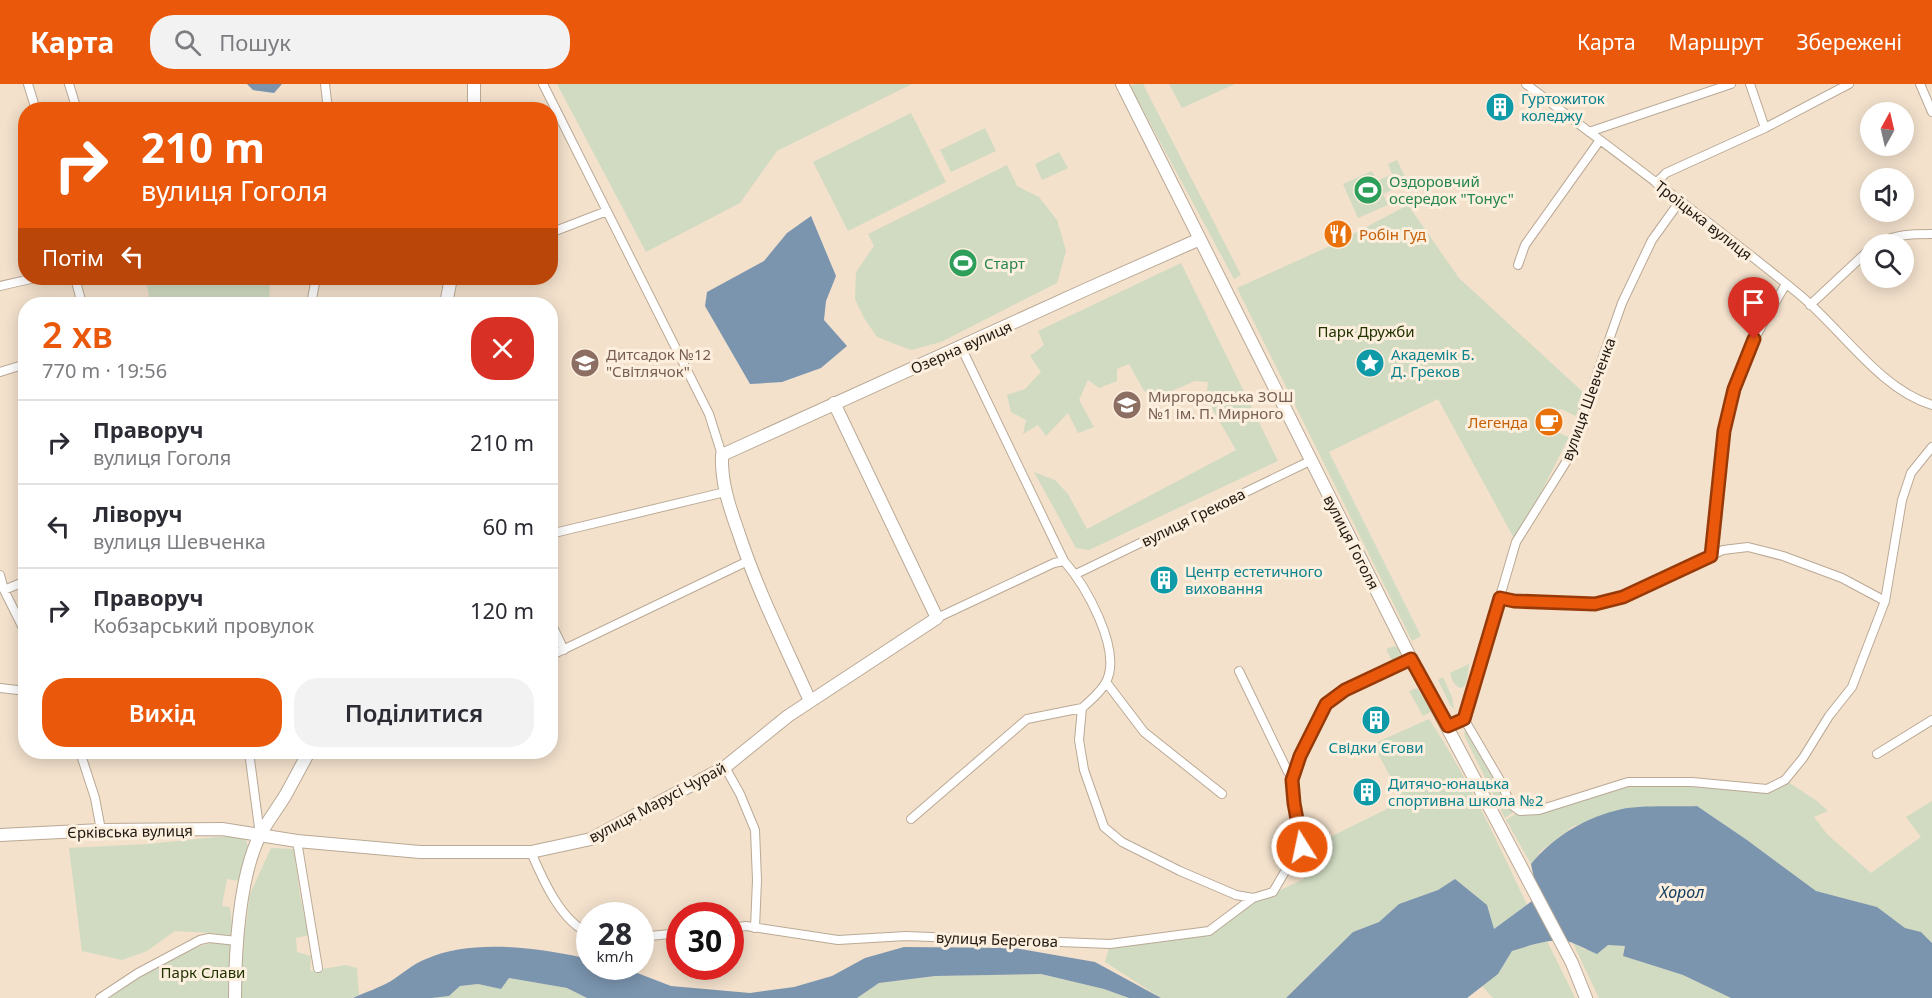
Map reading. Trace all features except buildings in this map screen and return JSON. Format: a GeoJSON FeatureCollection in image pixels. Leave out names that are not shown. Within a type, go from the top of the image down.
{"type":"FeatureCollection","features":[{"type":"Feature","properties":{"kind":"street"},"geometry":{"type":"LineString","coordinates":[[28,84],[34,102]]}},
{"type":"Feature","properties":{"kind":"street"},"geometry":{"type":"LineString","coordinates":[[69,84],[75,102]]}},
{"type":"Feature","properties":{"kind":"street"},"geometry":{"type":"LineString","coordinates":[[325,84],[327,102]]}},
{"type":"Feature","properties":{"kind":"street"},"geometry":{"type":"LineString","coordinates":[[474,84],[474,102]]}},
{"type":"Feature","properties":{"kind":"street"},"geometry":{"type":"LineString","coordinates":[[543,84],[552,102]]}},
{"type":"Feature","properties":{"kind":"street","name":"вулиця Гоголя"},"geometry":{"type":"LineString","coordinates":[[1122,84],[1411,659],[1572,963],[1586,998]]}},
{"type":"Feature","properties":{"kind":"street","name":"Троїцька вулиця"},"geometry":{"type":"LineString","coordinates":[[1526,84],[1786,284],[1810,304],[1893,385],[1916,400],[1932,405]]}},
{"type":"Feature","properties":{"kind":"street"},"geometry":{"type":"LineString","coordinates":[[1589,132],[1731,84]]}},
{"type":"Feature","properties":{"kind":"street"},"geometry":{"type":"LineString","coordinates":[[1750,84],[1765,128]]}},
{"type":"Feature","properties":{"kind":"street"},"geometry":{"type":"LineString","coordinates":[[1656,183],[1666,173],[1765,128],[1849,84]]}},
{"type":"Feature","properties":{"kind":"street"},"geometry":{"type":"LineString","coordinates":[[1920,84],[1932,112]]}},
{"type":"Feature","properties":{"kind":"street"},"geometry":{"type":"LineString","coordinates":[[558,114],[709,414],[722,455],[721,469],[725,492],[748,561],[810,701]]}},
{"type":"Feature","properties":{"kind":"street"},"geometry":{"type":"LineString","coordinates":[[1518,265],[1525,245],[1600,141]]}},
{"type":"Feature","properties":{"kind":"street","name":"вулиця Шевченка"},"geometry":{"type":"LineString","coordinates":[[1464,719],[1516,542],[1566,462],[1622,303],[1652,240],[1680,201]]}},
{"type":"Feature","properties":{"kind":"street"},"geometry":{"type":"LineString","coordinates":[[558,230],[607,211]]}},
{"type":"Feature","properties":{"kind":"street"},"geometry":{"type":"LineString","coordinates":[[1914,234],[1932,234]]}},
{"type":"Feature","properties":{"kind":"street","name":"Озерна вулиця"},"geometry":{"type":"LineString","coordinates":[[722,455],[1200,239]]}},
{"type":"Feature","properties":{"kind":"street"},"geometry":{"type":"LineString","coordinates":[[1810,304],[1860,258]]}},
{"type":"Feature","properties":{"kind":"street"},"geometry":{"type":"LineString","coordinates":[[0,286],[18,282]]}},
{"type":"Feature","properties":{"kind":"street"},"geometry":{"type":"LineString","coordinates":[[1711,556],[1724,431],[1734,389],[1754,339],[1786,284]]}},
{"type":"Feature","properties":{"kind":"street"},"geometry":{"type":"LineString","coordinates":[[911,819],[1027,719],[1082,708],[1094,698],[1106,682],[1110,667],[1104,629],[1076,574],[1064,561],[962,347]]}},
{"type":"Feature","properties":{"kind":"street"},"geometry":{"type":"LineString","coordinates":[[0,372],[18,366]]}},
{"type":"Feature","properties":{"kind":"street"},"geometry":{"type":"LineString","coordinates":[[834,403],[937,618]]}},
{"type":"Feature","properties":{"kind":"street"},"geometry":{"type":"LineString","coordinates":[[1448,726],[1464,719],[1501,782],[1510,804],[1521,811],[1539,810],[1628,782],[1692,782],[1767,789],[1785,780],[1852,687],[1885,601],[1902,500],[1911,473],[1932,447]]}},
{"type":"Feature","properties":{"kind":"street","name":"вулиця Грекова"},"geometry":{"type":"LineString","coordinates":[[1076,574],[1310,461]]}},
{"type":"Feature","properties":{"kind":"street"},"geometry":{"type":"LineString","coordinates":[[558,532],[725,492]]}},
{"type":"Feature","properties":{"kind":"street"},"geometry":{"type":"LineString","coordinates":[[1500,598],[1514,601],[1595,604],[1623,597],[1723,550],[1748,547],[1783,556],[1842,578],[1885,601]]}},
{"type":"Feature","properties":{"kind":"street"},"geometry":{"type":"LineString","coordinates":[[558,653],[748,561]]}},
{"type":"Feature","properties":{"kind":"street","name":"вулиця Марусі Чурай"},"geometry":{"type":"LineString","coordinates":[[260,835],[297,841],[420,852],[531,852],[591,839],[725,767],[810,701],[937,618],[1054,563],[1064,561]]}},
{"type":"Feature","properties":{"kind":"street"},"geometry":{"type":"LineString","coordinates":[[0,575],[5,596],[18,620]]}},
{"type":"Feature","properties":{"kind":"street"},"geometry":{"type":"LineString","coordinates":[[5,596],[18,587]]}},
{"type":"Feature","properties":{"kind":"street"},"geometry":{"type":"LineString","coordinates":[[558,638],[564,650]]}},
{"type":"Feature","properties":{"kind":"street"},"geometry":{"type":"LineString","coordinates":[[1239,671],[1288,772],[1293,777],[1300,756],[1326,704],[1345,690],[1411,659]]}},
{"type":"Feature","properties":{"kind":"street"},"geometry":{"type":"LineString","coordinates":[[1106,682],[1144,732],[1222,794]]}},
{"type":"Feature","properties":{"kind":"street"},"geometry":{"type":"LineString","coordinates":[[0,688],[18,690]]}},
{"type":"Feature","properties":{"kind":"street"},"geometry":{"type":"LineString","coordinates":[[1082,708],[1079,740],[1084,770],[1104,827],[1122,842],[1180,871],[1236,895],[1253,898]]}},
{"type":"Feature","properties":{"kind":"street"},"geometry":{"type":"LineString","coordinates":[[1877,753],[1932,720]]}},
{"type":"Feature","properties":{"kind":"street"},"geometry":{"type":"LineString","coordinates":[[82,759],[95,798],[101,830]]}},
{"type":"Feature","properties":{"kind":"street"},"geometry":{"type":"LineString","coordinates":[[250,759],[260,835]]}},
{"type":"Feature","properties":{"kind":"street"},"geometry":{"type":"LineString","coordinates":[[235,998],[237,941],[252,856],[260,835],[305,759]]}},
{"type":"Feature","properties":{"kind":"street"},"geometry":{"type":"LineString","coordinates":[[725,767],[740,794],[755,830],[758,880],[755,928]]}},
{"type":"Feature","properties":{"kind":"street","name":"вулиця Берегова"},"geometry":{"type":"LineString","coordinates":[[744,928],[838,940],[906,936],[1110,944],[1209,931],[1253,898],[1273,892],[1294,856],[1302,847],[1294,803],[1293,777]]}},
{"type":"Feature","properties":{"kind":"street","name":"Єрківська вулиця"},"geometry":{"type":"LineString","coordinates":[[0,835],[101,830],[222,829],[260,835]]}},
{"type":"Feature","properties":{"kind":"street"},"geometry":{"type":"LineString","coordinates":[[297,841],[318,968]]}},
{"type":"Feature","properties":{"kind":"street"},"geometry":{"type":"LineString","coordinates":[[531,852],[547,887],[576,926]]}},
{"type":"Feature","properties":{"kind":"street"},"geometry":{"type":"LineString","coordinates":[[100,998],[138,973],[200,940],[209,938],[237,941]]}},
{"type":"Feature","properties":{"kind":"green space"},"geometry":{"type":"Polygon","coordinates":[[[557,84],[912,84],[777,151],[740,203],[646,252],[557,84]]]}},
{"type":"Feature","properties":{"kind":"green space"},"geometry":{"type":"Polygon","coordinates":[[[1143,84],[1241,275],[1234,279],[1130,86],[1143,84]]]}},
{"type":"Feature","properties":{"kind":"green space"},"geometry":{"type":"Polygon","coordinates":[[[1169,84],[1235,84],[1182,108],[1169,84]]]}},
{"type":"Feature","properties":{"kind":"green space"},"geometry":{"type":"Polygon","coordinates":[[[911,113],[946,182],[848,231],[813,162],[911,113]]]}},
{"type":"Feature","properties":{"kind":"green space"},"geometry":{"type":"Polygon","coordinates":[[[985,128],[996,151],[951,172],[940,150],[985,128]]]}},
{"type":"Feature","properties":{"kind":"green space"},"geometry":{"type":"Polygon","coordinates":[[[1059,152],[1068,168],[1042,180],[1035,164],[1059,152]]]}},
{"type":"Feature","properties":{"kind":"green space","name":"Оздоровчий осередок \"Тонус\""},"geometry":{"type":"Polygon","coordinates":[[[1397,160],[1408,183],[1383,194],[1388,205],[1358,218],[1343,184],[1372,171],[1377,181],[1392,174],[1388,164],[1397,160]]]}},
{"type":"Feature","properties":{"kind":"green space","name":"Старт"},"geometry":{"type":"Polygon","coordinates":[[[1007,165],[1017,186],[1039,197],[1057,220],[1066,251],[1057,283],[941,342],[911,350],[877,337],[855,299],[856,272],[874,246],[868,234],[1007,165]]]}},
{"type":"Feature","properties":{"kind":"green space","name":"Парк Дружби"},"geometry":{"type":"Polygon","coordinates":[[[1408,205],[1459,278],[1584,393],[1576,416],[1561,409],[1537,415],[1541,436],[1559,433],[1569,437],[1516,542],[1438,399],[1329,452],[1421,636],[1412,641],[1237,288],[1330,246],[1408,205]]]}},
{"type":"Feature","properties":{"kind":"green space"},"geometry":{"type":"Polygon","coordinates":[[[1181,263],[1278,461],[1089,550],[1076,548],[1034,472],[1055,480],[1068,494],[1087,529],[1236,450],[1206,398],[1208,382],[1195,381],[1158,397],[1144,391],[1129,364],[1117,369],[1117,381],[1099,388],[1088,380],[1079,400],[1094,427],[1078,433],[1068,413],[1046,436],[1038,425],[1023,434],[1026,420],[1011,412],[1007,395],[1025,389],[1041,372],[1030,356],[1044,345],[1038,331],[1181,263]]]}},
{"type":"Feature","properties":{"kind":"green space"},"geometry":{"type":"Polygon","coordinates":[[[147,285],[270,285],[269,297],[149,297],[147,285]]]}},
{"type":"Feature","properties":{"kind":"green space"},"geometry":{"type":"Polygon","coordinates":[[[1395,646],[1400,649],[1400,658],[1393,662],[1386,649],[1395,646]]]}},
{"type":"Feature","properties":{"kind":"green space"},"geometry":{"type":"Polygon","coordinates":[[[1469,664],[1467,680],[1464,687],[1459,688],[1453,682],[1450,673],[1469,664]]]}},
{"type":"Feature","properties":{"kind":"green space"},"geometry":{"type":"Polygon","coordinates":[[[1443,677],[1452,697],[1454,709],[1438,680],[1443,677]]]}},
{"type":"Feature","properties":{"kind":"green space"},"geometry":{"type":"Polygon","coordinates":[[[1417,688],[1432,711],[1423,716],[1409,691],[1417,688]]]}},
{"type":"Feature","properties":{"kind":"green space"},"geometry":{"type":"Polygon","coordinates":[[[1429,719],[1469,787],[1527,905],[1493,930],[1455,879],[1438,890],[1399,904],[1379,922],[1353,932],[1286,998],[1161,998],[1105,962],[1110,944],[1209,931],[1251,904],[1304,879],[1306,849],[1403,801],[1373,744],[1429,719]]]}},
{"type":"Feature","properties":{"kind":"green space"},"geometry":{"type":"Polygon","coordinates":[[[1467,731],[1513,812],[1505,818],[1466,739],[1464,733],[1467,731]]]}},
{"type":"Feature","properties":{"kind":"green space"},"geometry":{"type":"Polygon","coordinates":[[[1785,780],[1828,811],[1814,817],[1827,834],[1871,873],[1921,837],[1906,817],[1932,801],[1932,943],[1921,932],[1905,928],[1877,907],[1816,891],[1697,806],[1622,809],[1572,827],[1542,850],[1531,864],[1506,820],[1520,811],[1628,782],[1767,789],[1785,780]]]}},
{"type":"Feature","properties":{"kind":"green space"},"geometry":{"type":"Polygon","coordinates":[[[226,836],[246,839],[248,848],[239,881],[227,879],[222,906],[230,907],[231,937],[213,933],[175,931],[147,951],[122,960],[82,951],[69,848],[148,844],[226,836]]]}},
{"type":"Feature","properties":{"kind":"green space"},"geometry":{"type":"Polygon","coordinates":[[[271,848],[294,849],[300,896],[309,935],[296,938],[297,952],[311,956],[310,971],[346,965],[357,968],[359,995],[352,998],[236,998],[250,894],[271,848]]]}},
{"type":"Feature","properties":{"kind":"green space"},"geometry":{"type":"Polygon","coordinates":[[[1547,941],[1575,998],[1493,998],[1482,986],[1498,974],[1512,951],[1547,941]]]}},
{"type":"Feature","properties":{"kind":"green space","name":"Парк Слави"},"geometry":{"type":"Polygon","coordinates":[[[216,942],[232,946],[230,998],[109,998],[175,957],[216,942]]]}},
{"type":"Feature","properties":{"kind":"green space"},"geometry":{"type":"Polygon","coordinates":[[[1573,943],[1585,950],[1607,945],[1625,946],[1623,956],[1683,975],[1731,998],[1599,998],[1573,943]]]}},
{"type":"Feature","properties":{"kind":"green space"},"geometry":{"type":"Polygon","coordinates":[[[1041,974],[1104,989],[1129,998],[857,998],[879,983],[935,976],[1041,974]]]}},
{"type":"Feature","properties":{"kind":"green space"},"geometry":{"type":"Polygon","coordinates":[[[509,978],[567,988],[587,998],[432,998],[449,996],[460,986],[478,984],[501,989],[509,978]]]}},
{"type":"Feature","properties":{"kind":"water"},"geometry":{"type":"Polygon","coordinates":[[[247,84],[282,84],[274,93],[253,90],[247,84]]]}},
{"type":"Feature","properties":{"kind":"water"},"geometry":{"type":"Polygon","coordinates":[[[811,216],[836,276],[826,301],[824,320],[847,346],[821,368],[782,382],[750,384],[705,306],[707,292],[764,261],[787,233],[811,216]]]}},
{"type":"Feature","properties":{"kind":"water","name":"Хорол"},"geometry":{"type":"Polygon","coordinates":[[[1697,806],[1816,891],[1877,907],[1905,928],[1921,932],[1932,943],[1932,998],[1731,998],[1683,975],[1623,956],[1625,946],[1608,945],[1597,954],[1568,942],[1551,941],[1512,951],[1498,974],[1467,998],[1286,998],[1353,932],[1379,922],[1399,904],[1438,890],[1455,879],[1487,905],[1494,929],[1532,901],[1535,883],[1531,864],[1560,836],[1596,817],[1622,809],[1697,806]]]}},
{"type":"Feature","properties":{"kind":"water"},"geometry":{"type":"Polygon","coordinates":[[[485,947],[550,951],[576,956],[576,980],[654,979],[671,986],[750,993],[794,987],[832,976],[865,958],[904,947],[1015,948],[1095,962],[1161,998],[1129,998],[1104,989],[1041,974],[935,976],[879,983],[857,998],[587,998],[567,988],[509,978],[501,989],[478,984],[460,986],[449,996],[353,998],[386,983],[421,961],[444,953],[485,947]]]}},
{"type":"Feature","properties":{"kind":"place","name":"Гуртожиток коледжу"},"geometry":{"type":"Point","coordinates":[1500,107]}},
{"type":"Feature","properties":{"kind":"place","name":"Оздоровчий осередок \"Тонус\""},"geometry":{"type":"Point","coordinates":[1368,190]}},
{"type":"Feature","properties":{"kind":"place","name":"Робін Гуд"},"geometry":{"type":"Point","coordinates":[1338,234]}},
{"type":"Feature","properties":{"kind":"place","name":"Старт"},"geometry":{"type":"Point","coordinates":[963,263]}},
{"type":"Feature","properties":{"kind":"place","name":"Дитсадок №12 \"Світлячок\""},"geometry":{"type":"Point","coordinates":[585,363]}},
{"type":"Feature","properties":{"kind":"place","name":"Академік Б. Д. Греков"},"geometry":{"type":"Point","coordinates":[1370,363]}},
{"type":"Feature","properties":{"kind":"place","name":"Миргородська ЗОШ №1 ім. П. Мирного"},"geometry":{"type":"Point","coordinates":[1127,405]}},
{"type":"Feature","properties":{"kind":"place","name":"Легенда"},"geometry":{"type":"Point","coordinates":[1549,422]}},
{"type":"Feature","properties":{"kind":"place","name":"Центр естетичного виховання"},"geometry":{"type":"Point","coordinates":[1164,580]}},
{"type":"Feature","properties":{"kind":"place","name":"Свідки Єгови"},"geometry":{"type":"Point","coordinates":[1376,720]}},
{"type":"Feature","properties":{"kind":"place","name":"Дитячо-юнацька спортивна школа №2"},"geometry":{"type":"Point","coordinates":[1367,792]}},
{"type":"Feature","properties":{"kind":"route"},"geometry":{"type":"LineString","coordinates":[[1302,847],[1292,780],[1308,738],[1326,704],[1345,690],[1411,659],[1448,726],[1464,719],[1500,598],[1514,601],[1595,604],[1623,597],[1711,556],[1724,431],[1734,389],[1754,339]]}}]}
